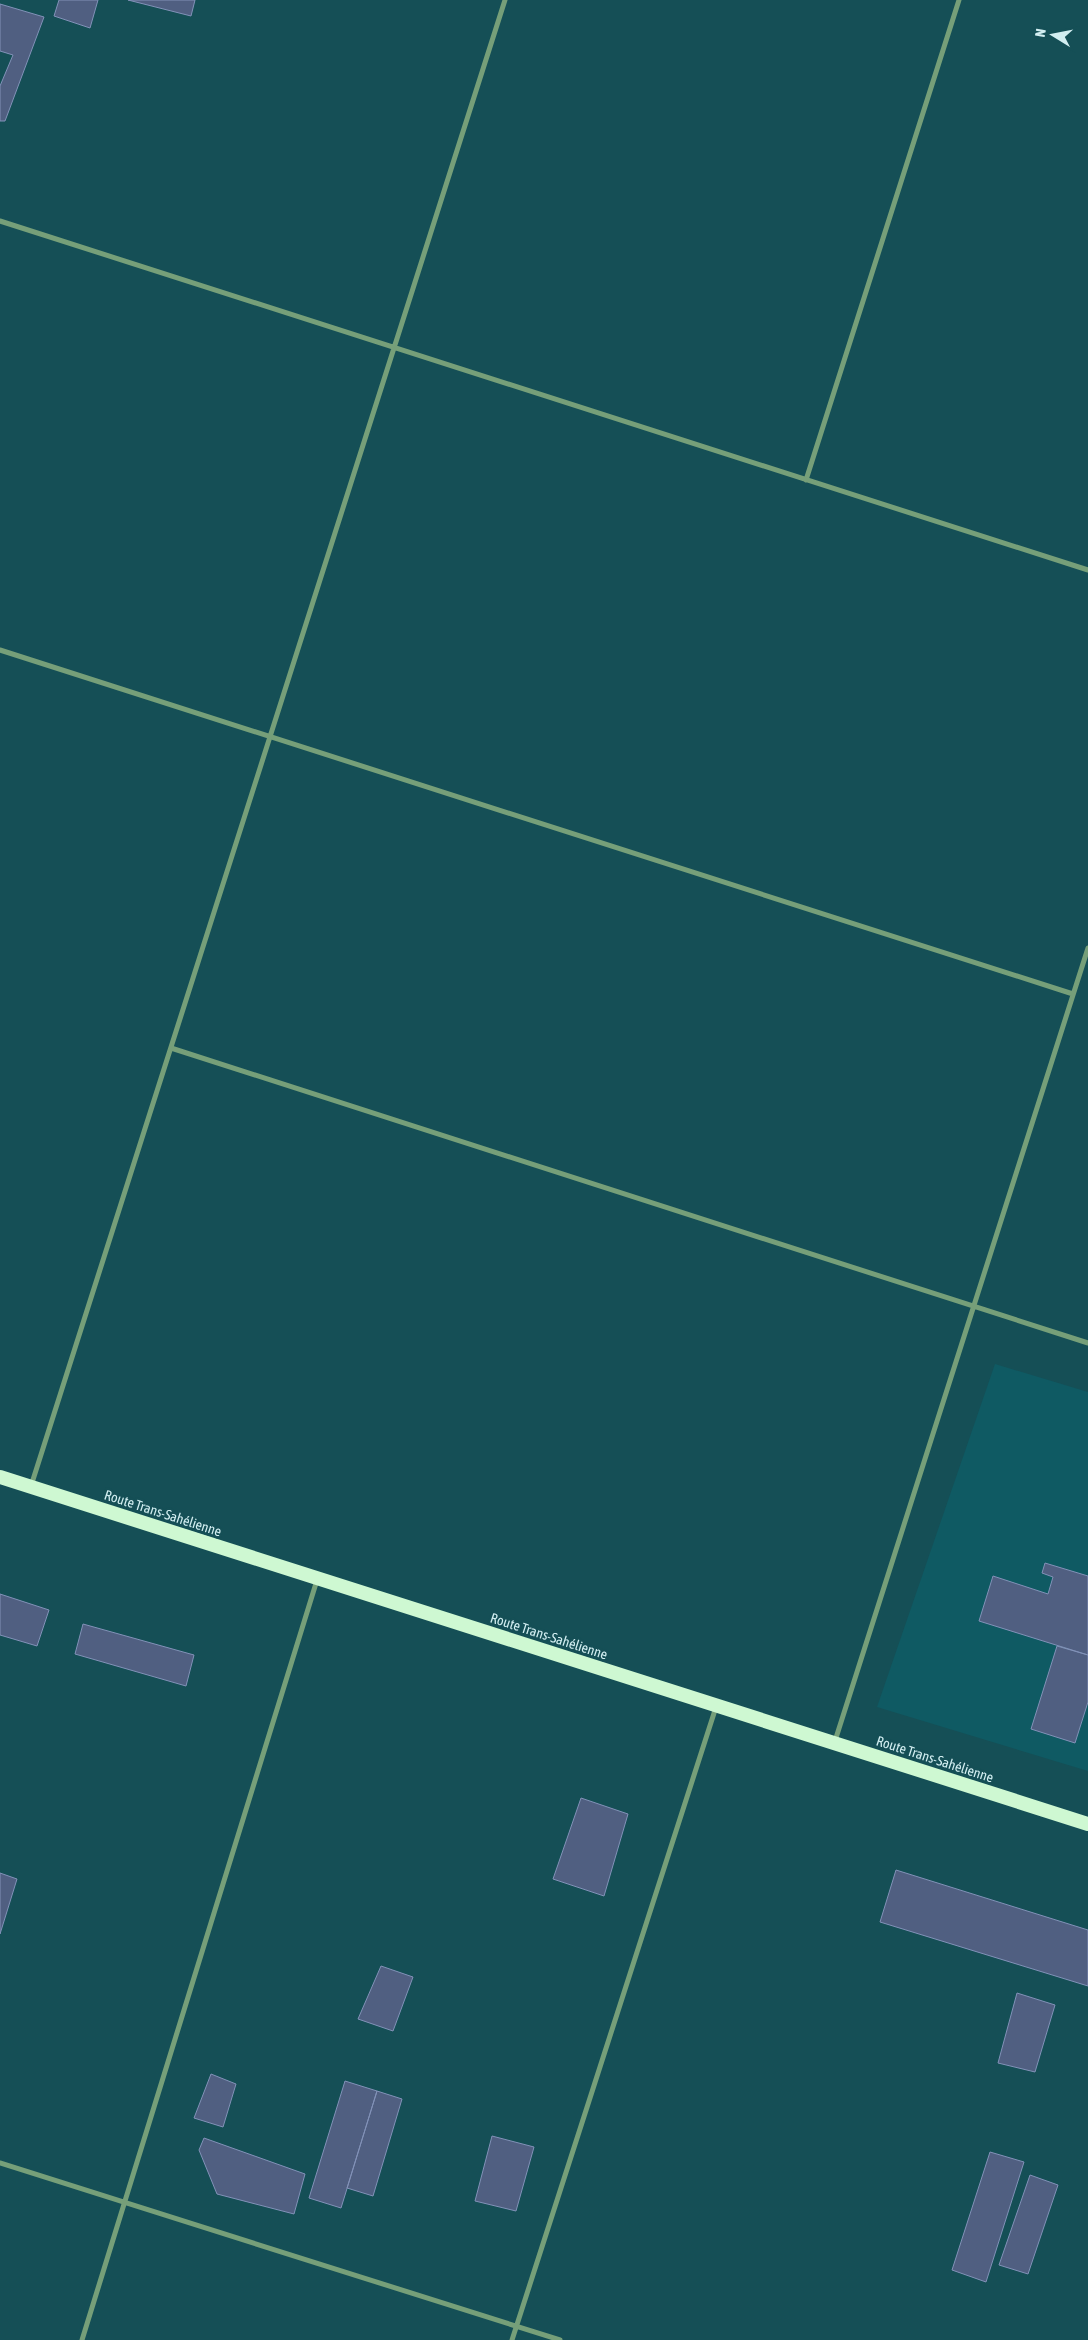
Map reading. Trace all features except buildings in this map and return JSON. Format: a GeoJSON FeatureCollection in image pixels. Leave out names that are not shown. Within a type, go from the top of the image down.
{"type":"FeatureCollection","features":[{"type":"Feature","properties":{"kind":"highway","name":"Route Trans-Sahélienne"},"geometry":{"type":"LineString","coordinates":[[0,1477],[1088,1824]]}},
{"type":"Feature","properties":{"kind":"street"},"geometry":{"type":"LineString","coordinates":[[30,1487],[504,0]]}},
{"type":"Feature","properties":{"kind":"street"},"geometry":{"type":"LineString","coordinates":[[806,480],[959,0]]}},
{"type":"Feature","properties":{"kind":"street"},"geometry":{"type":"LineString","coordinates":[[0,221],[1088,570]]}},
{"type":"Feature","properties":{"kind":"street"},"geometry":{"type":"LineString","coordinates":[[0,650],[1073,994]]}},
{"type":"Feature","properties":{"kind":"street"},"geometry":{"type":"LineString","coordinates":[[834,1744],[1088,948]]}},
{"type":"Feature","properties":{"kind":"street"},"geometry":{"type":"LineString","coordinates":[[170,1048],[1088,1342]]}},
{"type":"Feature","properties":{"kind":"street"},"geometry":{"type":"LineString","coordinates":[[82,2340],[317,1579]]}},
{"type":"Feature","properties":{"kind":"street"},"geometry":{"type":"LineString","coordinates":[[512,2340],[716,1706]]}},
{"type":"Feature","properties":{"kind":"street"},"geometry":{"type":"LineString","coordinates":[[0,2163],[560,2340]]}},
{"type":"Feature","properties":{"kind":"shaded area"},"geometry":{"type":"Polygon","coordinates":[[[995,1364],[1088,1392],[1088,1771],[877,1707],[995,1364]]]}}]}
